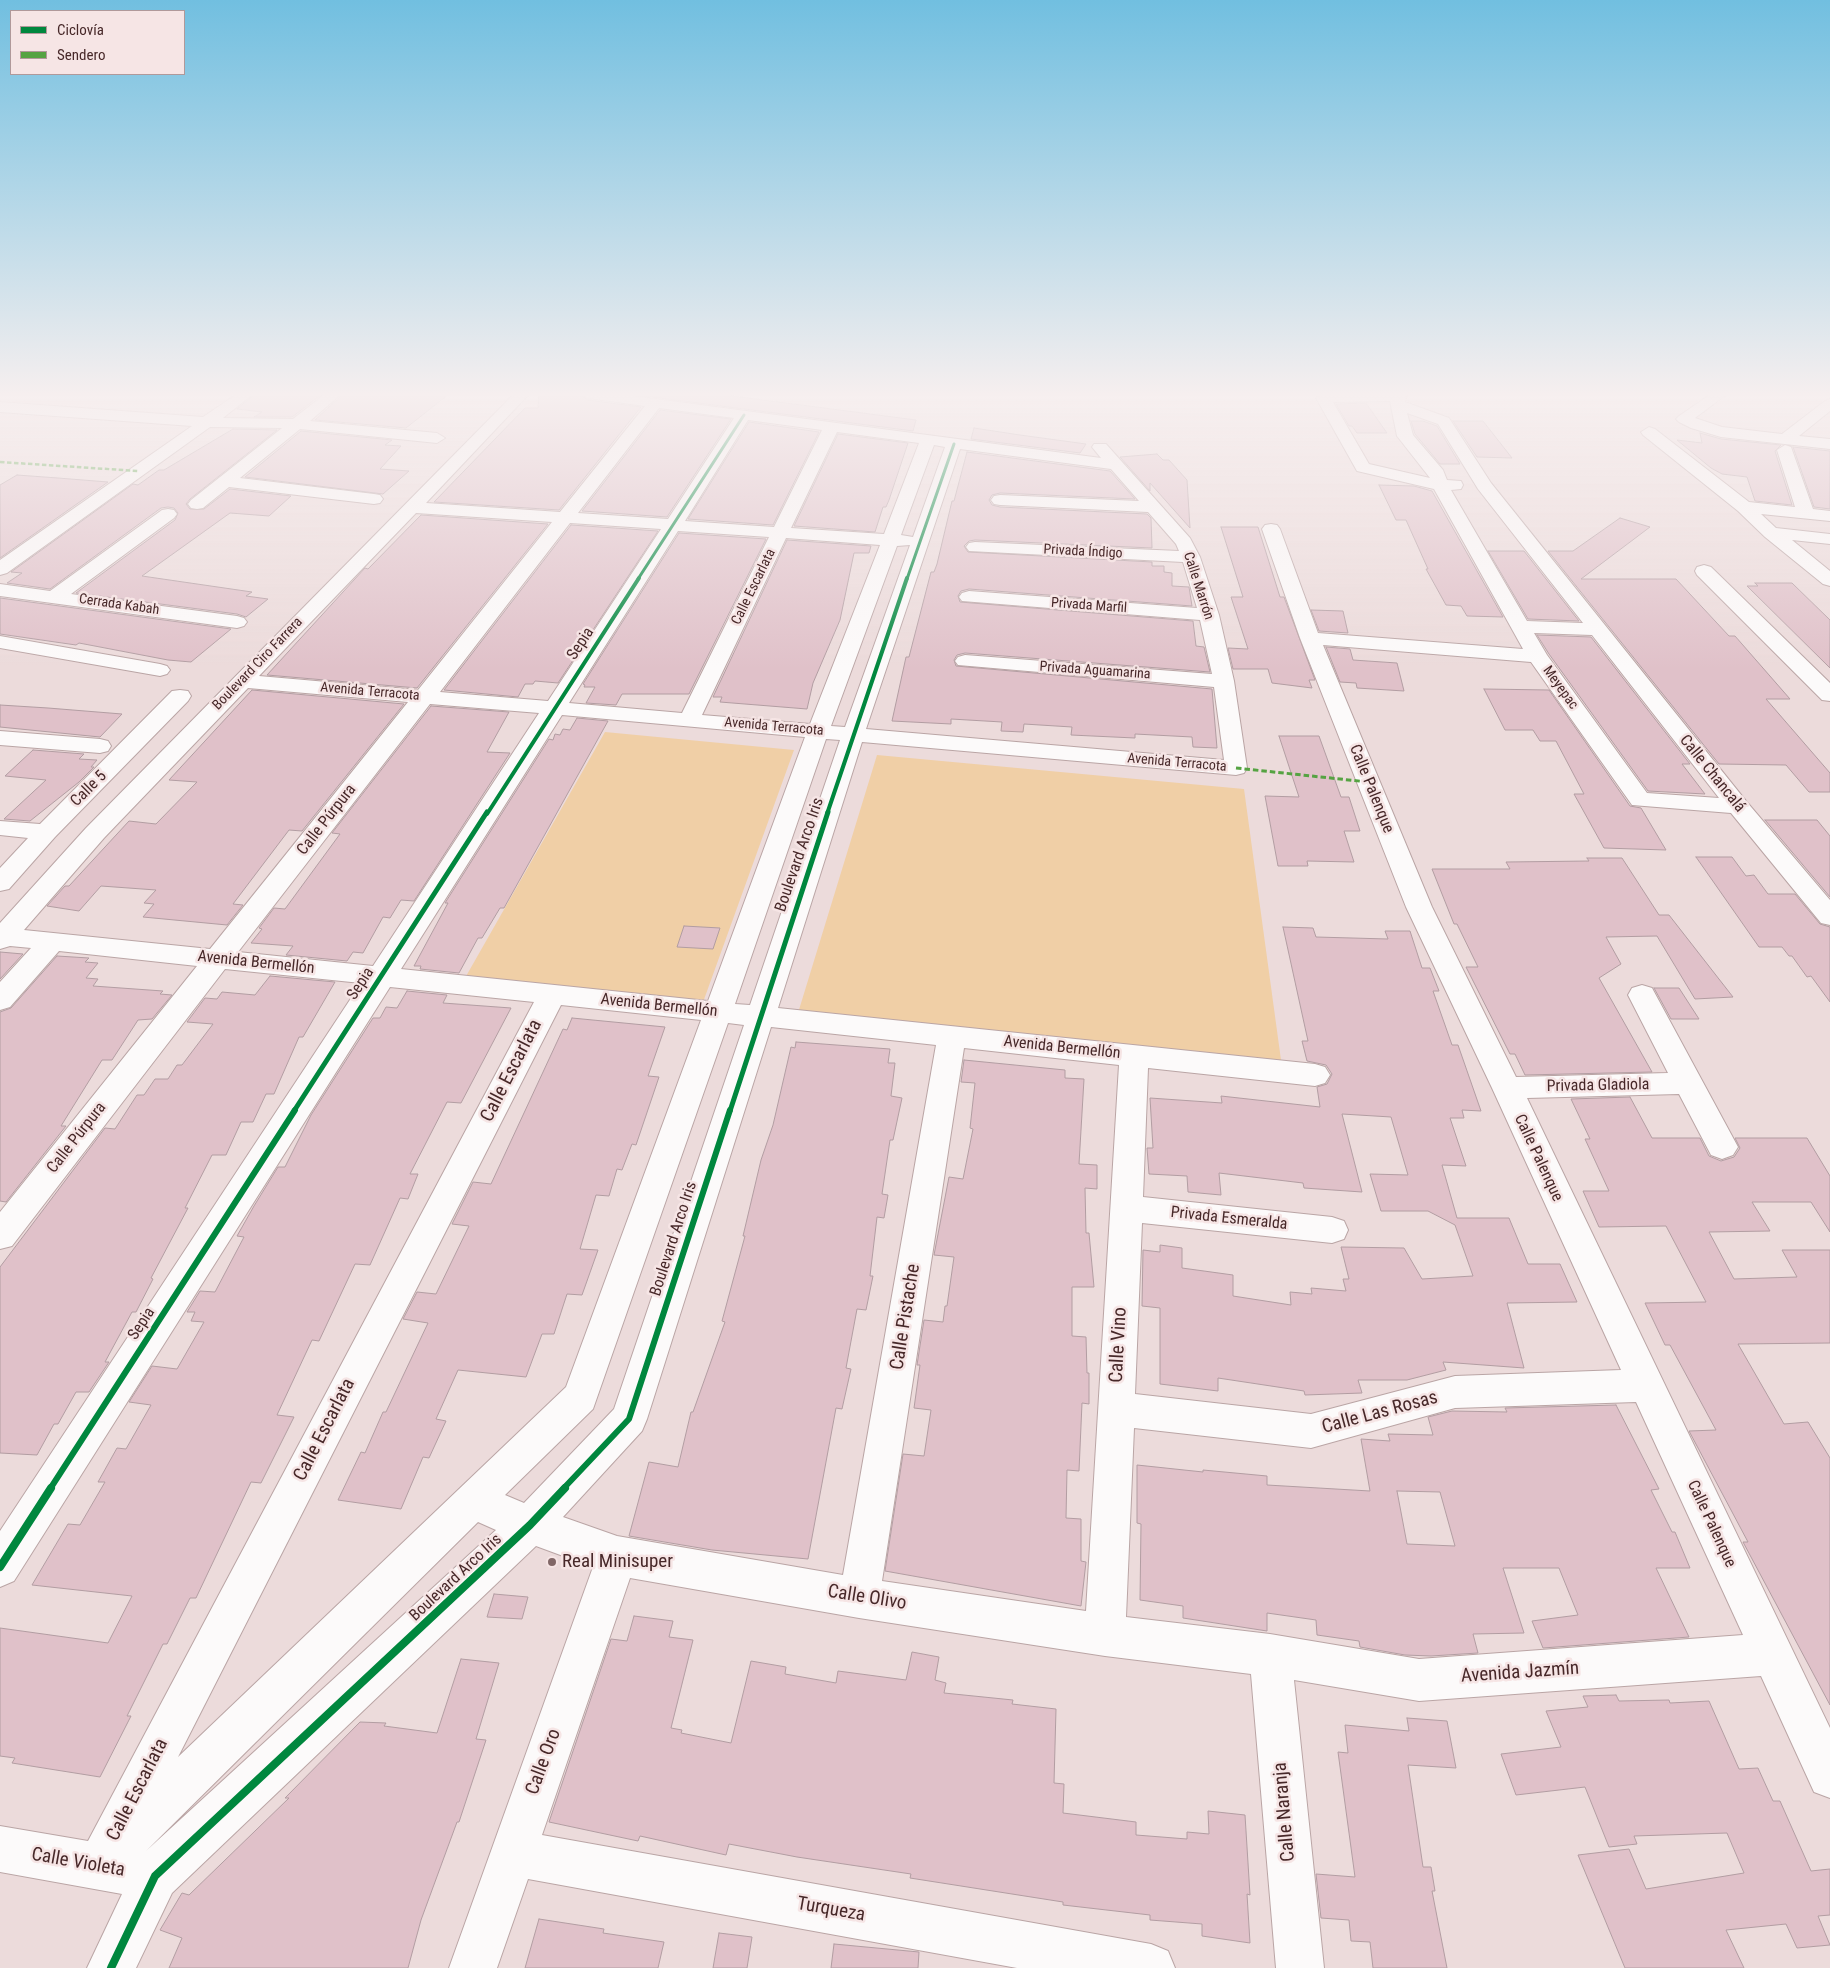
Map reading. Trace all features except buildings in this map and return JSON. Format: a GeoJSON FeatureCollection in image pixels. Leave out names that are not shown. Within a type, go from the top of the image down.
{"type":"FeatureCollection","features":[{"type":"Feature","properties":{"kind":"street"},"geometry":{"type":"LineString","coordinates":[[0,569],[117,486]]}},
{"type":"Feature","properties":{"kind":"street"},"geometry":{"type":"LineString","coordinates":[[197,504],[218,486]]}},
{"type":"Feature","properties":{"kind":"street"},"geometry":{"type":"LineString","coordinates":[[264,486],[374,499]]}},
{"type":"Feature","properties":{"kind":"street","name":"Boulevard Ciro Farrera"},"geometry":{"type":"LineString","coordinates":[[1,938],[95,833],[432,486]]}},
{"type":"Feature","properties":{"kind":"street","name":"Calle Púrpura"},"geometry":{"type":"LineString","coordinates":[[0,1236],[589,486]]}},
{"type":"Feature","properties":{"kind":"street","name":"Sepia"},"geometry":{"type":"LineString","coordinates":[[0,1567],[698,486]]}},
{"type":"Feature","properties":{"kind":"street","name":"Calle Escarlata"},"geometry":{"type":"LineString","coordinates":[[692,714],[803,486]]}},
{"type":"Feature","properties":{"kind":"street","name":"Boulevard Arco Iris"},"geometry":{"type":"LineString","coordinates":[[98,1866],[580,1397],[820,726],[889,540],[918,486]]}},
{"type":"Feature","properties":{"kind":"street","name":"Boulevard Arco Iris"},"geometry":{"type":"LineString","coordinates":[[155,1876],[530,1525],[628,1419],[759,1016],[855,728],[920,542],[932,486]]}},
{"type":"Feature","properties":{"kind":"street","name":"Calle Marrón"},"geometry":{"type":"LineString","coordinates":[[1133,486],[1184,542],[1191,557],[1209,615],[1224,681],[1235,754]]}},
{"type":"Feature","properties":{"kind":"street","name":"Meyepac"},"geometry":{"type":"LineString","coordinates":[[1440,486],[1537,656],[1640,800],[1738,806]]}},
{"type":"Feature","properties":{"kind":"street","name":"Calle Chancalá"},"geometry":{"type":"LineString","coordinates":[[1485,486],[1596,629],[1738,806],[1830,916]]}},
{"type":"Feature","properties":{"kind":"street"},"geometry":{"type":"LineString","coordinates":[[1717,486],[1744,507],[1771,533],[1830,580]]}},
{"type":"Feature","properties":{"kind":"street"},"geometry":{"type":"LineString","coordinates":[[1797,486],[1806,514]]}},
{"type":"Feature","properties":{"kind":"street"},"geometry":{"type":"LineString","coordinates":[[1000,500],[1152,507]]}},
{"type":"Feature","properties":{"kind":"street"},"geometry":{"type":"LineString","coordinates":[[1744,507],[1830,516]]}},
{"type":"Feature","properties":{"kind":"street"},"geometry":{"type":"LineString","coordinates":[[410,508],[920,542]]}},
{"type":"Feature","properties":{"kind":"street"},"geometry":{"type":"LineString","coordinates":[[56,596],[168,514]]}},
{"type":"Feature","properties":{"kind":"street","name":"Calle Palenque"},"geometry":{"type":"LineString","coordinates":[[1271,529],[1310,638],[1419,907],[1830,1776]]}},
{"type":"Feature","properties":{"kind":"street"},"geometry":{"type":"LineString","coordinates":[[1771,533],[1830,539]]}},
{"type":"Feature","properties":{"kind":"street","name":"Privada Índigo"},"geometry":{"type":"LineString","coordinates":[[975,546],[1191,557]]}},
{"type":"Feature","properties":{"kind":"street"},"geometry":{"type":"LineString","coordinates":[[1704,571],[1830,695]]}},
{"type":"Feature","properties":{"kind":"street","name":"Cerrada Kabah"},"geometry":{"type":"LineString","coordinates":[[0,590],[56,596],[237,622]]}},
{"type":"Feature","properties":{"kind":"street","name":"Privada Marfil"},"geometry":{"type":"LineString","coordinates":[[968,597],[1209,615]]}},
{"type":"Feature","properties":{"kind":"street"},"geometry":{"type":"LineString","coordinates":[[1522,627],[1596,629]]}},
{"type":"Feature","properties":{"kind":"street"},"geometry":{"type":"LineString","coordinates":[[1310,638],[1537,656]]}},
{"type":"Feature","properties":{"kind":"street"},"geometry":{"type":"LineString","coordinates":[[0,642],[160,670]]}},
{"type":"Feature","properties":{"kind":"street","name":"Privada Aguamarina"},"geometry":{"type":"LineString","coordinates":[[965,661],[1224,681]]}},
{"type":"Feature","properties":{"kind":"street","name":"Avenida Terracota"},"geometry":{"type":"LineString","coordinates":[[247,676],[855,728],[1236,768],[1235,754]]}},
{"type":"Feature","properties":{"kind":"street","name":"Calle 5"},"geometry":{"type":"LineString","coordinates":[[0,883],[46,832],[180,696]]}},
{"type":"Feature","properties":{"kind":"street"},"geometry":{"type":"LineString","coordinates":[[0,738],[100,746]]}},
{"type":"Feature","properties":{"kind":"street"},"geometry":{"type":"LineString","coordinates":[[0,828],[46,832]]}},
{"type":"Feature","properties":{"kind":"street","name":"Avenida Bermellón"},"geometry":{"type":"LineString","coordinates":[[1,938],[218,959],[1315,1075]]}},
{"type":"Feature","properties":{"kind":"street"},"geometry":{"type":"LineString","coordinates":[[0,1000],[52,942]]}},
{"type":"Feature","properties":{"kind":"street","name":"Calle Escarlata"},"geometry":{"type":"LineString","coordinates":[[98,1866],[552,994]]}},
{"type":"Feature","properties":{"kind":"street"},"geometry":{"type":"LineString","coordinates":[[1642,995],[1722,1147]]}},
{"type":"Feature","properties":{"kind":"street","name":"Calle Pistache"},"geometry":{"type":"LineString","coordinates":[[859,1598],[952,1036]]}},
{"type":"Feature","properties":{"kind":"street","name":"Calle Vino"},"geometry":{"type":"LineString","coordinates":[[1106,1635],[1134,1056]]}},
{"type":"Feature","properties":{"kind":"street","name":"Privada Gladiola"},"geometry":{"type":"LineString","coordinates":[[1506,1088],[1689,1084]]}},
{"type":"Feature","properties":{"kind":"street","name":"Privada Esmeralda"},"geometry":{"type":"LineString","coordinates":[[1126,1208],[1332,1230]]}},
{"type":"Feature","properties":{"kind":"street","name":"Calle Las Rosas"},"geometry":{"type":"LineString","coordinates":[[1116,1409],[1311,1431],[1455,1392],[1645,1385]]}},
{"type":"Feature","properties":{"kind":"street","name":"Calle Olivo"},"geometry":{"type":"LineString","coordinates":[[474,1501],[530,1525],[617,1556],[859,1598],[1106,1635],[1270,1655]]}},
{"type":"Feature","properties":{"kind":"street","name":"Calle Oro"},"geometry":{"type":"LineString","coordinates":[[473,1968],[617,1556]]}},
{"type":"Feature","properties":{"kind":"street","name":"Avenida Jazmín"},"geometry":{"type":"LineString","coordinates":[[1270,1655],[1419,1680],[1772,1654]]}},
{"type":"Feature","properties":{"kind":"street","name":"Calle Naranja"},"geometry":{"type":"LineString","coordinates":[[1270,1655],[1300,1968]]}},
{"type":"Feature","properties":{"kind":"street","name":"Calle Violeta"},"geometry":{"type":"LineString","coordinates":[[0,1849],[155,1876]]}},
{"type":"Feature","properties":{"kind":"street","name":"Turqueza"},"geometry":{"type":"LineString","coordinates":[[512,1853],[1151,1968]]}},
{"type":"Feature","properties":{"kind":"street"},"geometry":{"type":"LineString","coordinates":[[111,1968],[155,1876]]}},
{"type":"Feature","properties":{"kind":"shaded area"},"geometry":{"type":"Polygon","coordinates":[[[605,732],[794,750],[702,1005],[465,978],[605,732]]]}},
{"type":"Feature","properties":{"kind":"shaded area"},"geometry":{"type":"Polygon","coordinates":[[[877,755],[1244,789],[1281,1060],[798,1013],[877,755]]]}},
{"type":"Feature","properties":{"kind":"marked path"},"geometry":{"type":"LineString","coordinates":[[1236,768],[1368,782]]}},
{"type":"Feature","properties":{"kind":"cycle path"},"geometry":{"type":"LineString","coordinates":[[0,1567],[698,486]]}},
{"type":"Feature","properties":{"kind":"cycle path"},"geometry":{"type":"LineString","coordinates":[[111,1968],[155,1876],[530,1525],[629,1419],[857,723],[939,486]]}},
{"type":"Feature","properties":{"kind":"place","name":"Real Minisuper"},"geometry":{"type":"Point","coordinates":[552,1562]}}]}
